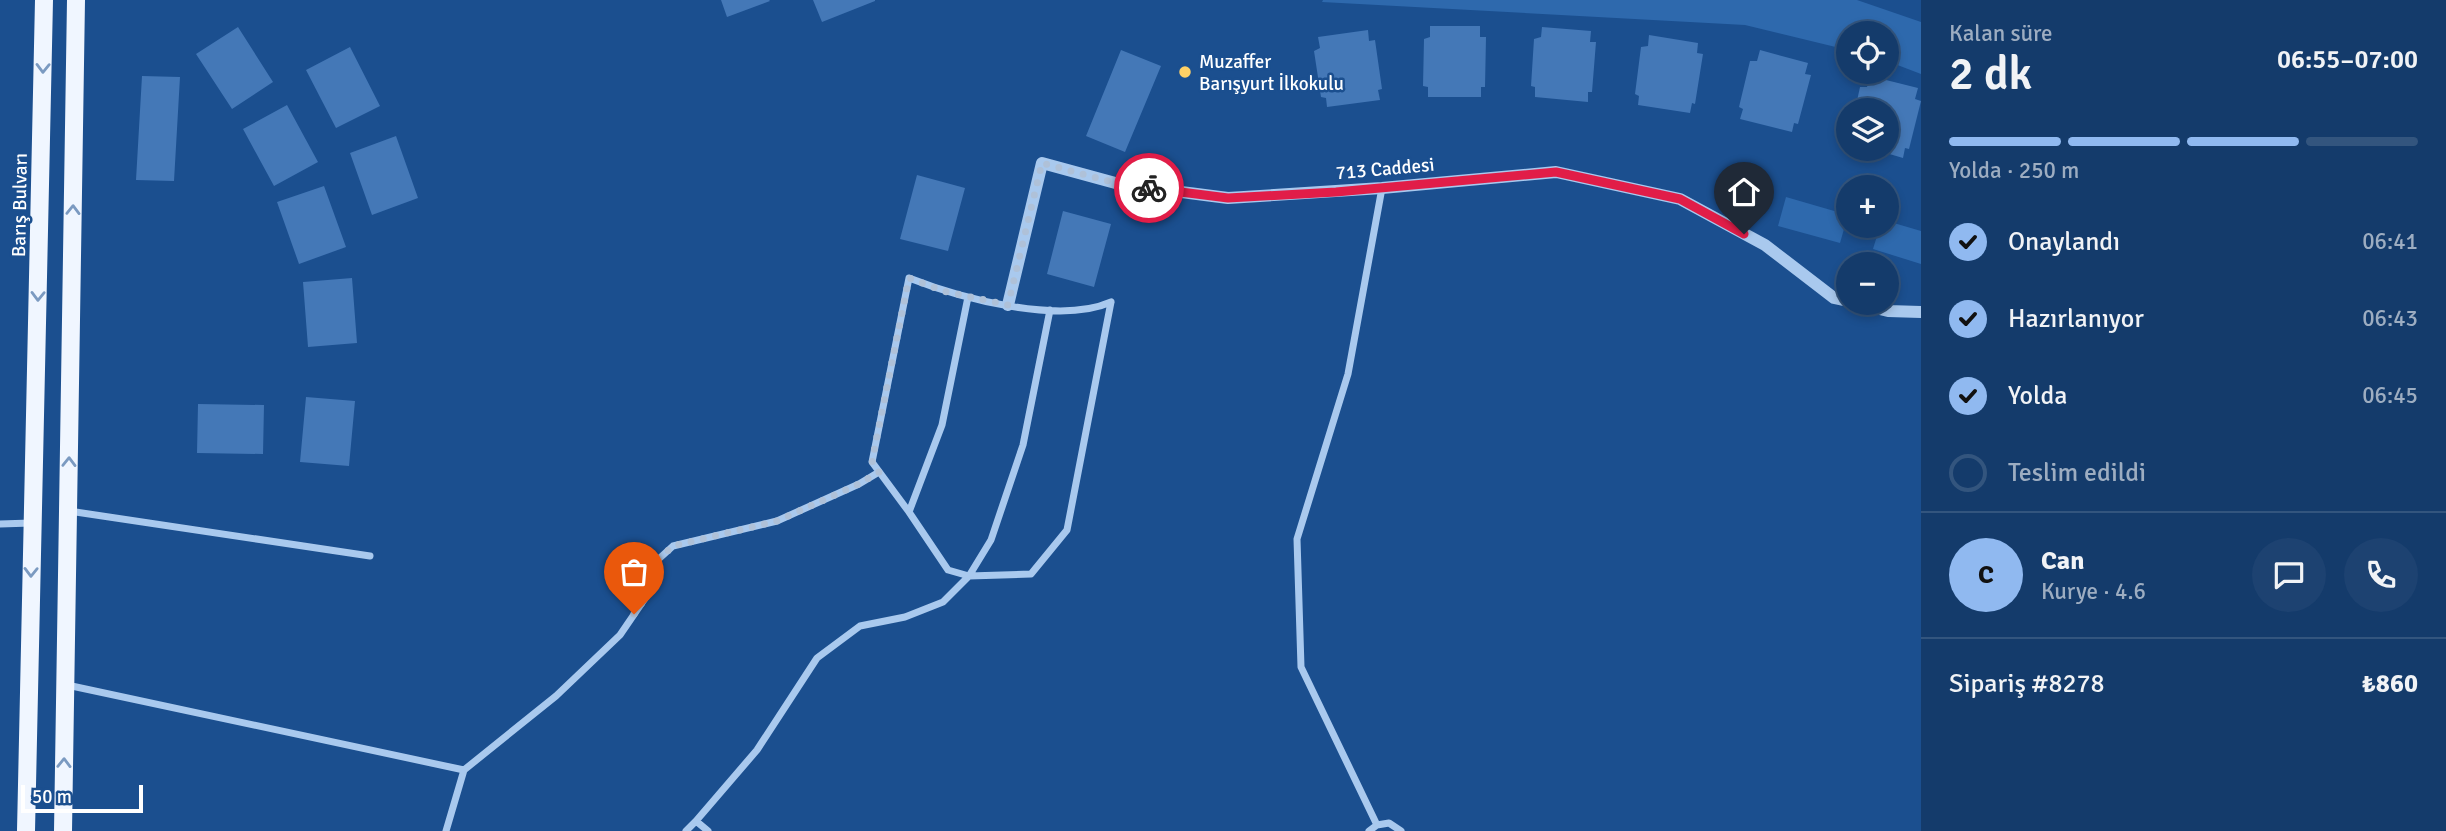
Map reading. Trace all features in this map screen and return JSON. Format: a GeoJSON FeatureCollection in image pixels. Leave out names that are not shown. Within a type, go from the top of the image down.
{"type":"FeatureCollection","features":[{"type":"Feature","properties":{"kind":"main road","name":"Barış Bulvarı"},"geometry":{"type":"LineString","coordinates":[[26,831],[44,0]]}},
{"type":"Feature","properties":{"kind":"main road"},"geometry":{"type":"LineString","coordinates":[[63,831],[76,0]]}},
{"type":"Feature","properties":{"kind":"street","name":"713 Caddesi"},"geometry":{"type":"LineString","coordinates":[[1008,305],[1042,163],[1119,184],[1228,198],[1382,188],[1556,172],[1680,199],[1765,245],[1836,298]]}},
{"type":"Feature","properties":{"kind":"street"},"geometry":{"type":"LineString","coordinates":[[1377,825],[1301,667],[1297,539],[1348,374],[1382,188]]}},
{"type":"Feature","properties":{"kind":"street"},"geometry":{"type":"LineString","coordinates":[[909,278],[943,291],[1008,305],[1035,311],[1099,307],[1111,302],[1067,530],[1031,574],[969,576],[948,570],[872,461],[909,278]]}},
{"type":"Feature","properties":{"kind":"street"},"geometry":{"type":"LineString","coordinates":[[909,512],[942,425],[968,297]]}},
{"type":"Feature","properties":{"kind":"street"},"geometry":{"type":"LineString","coordinates":[[686,831],[757,750],[817,658],[860,626],[905,617],[943,602],[969,576],[991,540],[1023,445],[1050,310]]}},
{"type":"Feature","properties":{"kind":"street"},"geometry":{"type":"LineString","coordinates":[[1899,311],[1921,312]]}},
{"type":"Feature","properties":{"kind":"street"},"geometry":{"type":"LineString","coordinates":[[446,831],[464,770],[556,696],[620,635],[648,594],[651,566],[673,546],[777,521],[859,484],[879,472]]}},
{"type":"Feature","properties":{"kind":"street"},"geometry":{"type":"LineString","coordinates":[[68,511],[370,556]]}},
{"type":"Feature","properties":{"kind":"street"},"geometry":{"type":"LineString","coordinates":[[0,524],[33,523]]}},
{"type":"Feature","properties":{"kind":"street"},"geometry":{"type":"LineString","coordinates":[[65,685],[464,770]]}},
{"type":"Feature","properties":{"kind":"street"},"geometry":{"type":"LineString","coordinates":[[696,821],[708,831]]}},
{"type":"Feature","properties":{"kind":"street"},"geometry":{"type":"LineString","coordinates":[[1369,831],[1377,825],[1389,823],[1401,831]]}},
{"type":"Feature","properties":{"kind":"shaded area"},"geometry":{"type":"Polygon","coordinates":[[[1857,0],[1921,22],[1921,74],[1899,66],[1899,21],[1836,21],[1836,47],[1745,25],[1322,2],[1857,0]]]}},
{"type":"Feature","properties":{"kind":"shaded area"},"geometry":{"type":"Polygon","coordinates":[[[1786,197],[1836,212],[1836,238],[1841,238],[1840,243],[1778,226],[1786,197]]]}},
{"type":"Feature","properties":{"kind":"shaded area"},"geometry":{"type":"Polygon","coordinates":[[[1899,225],[1921,231],[1921,264],[1899,257],[1899,252],[1873,249],[1876,238],[1899,238],[1899,225]]]}},
{"type":"Feature","properties":{"kind":"building"},"geometry":{"type":"Polygon","coordinates":[[[721,0],[769,0],[770,1],[727,17],[721,0]]]}},
{"type":"Feature","properties":{"kind":"building"},"geometry":{"type":"Polygon","coordinates":[[[813,0],[875,0],[875,1],[822,22],[813,0]]]}},
{"type":"Feature","properties":{"kind":"building"},"geometry":{"type":"Polygon","coordinates":[[[1430,26],[1480,26],[1480,37],[1486,37],[1485,87],[1481,87],[1481,97],[1428,97],[1428,87],[1423,86],[1424,39],[1430,37],[1430,26]]]}},
{"type":"Feature","properties":{"kind":"building"},"geometry":{"type":"Polygon","coordinates":[[[238,27],[273,82],[232,109],[196,54],[238,27]]]}},
{"type":"Feature","properties":{"kind":"building"},"geometry":{"type":"Polygon","coordinates":[[[1542,27],[1591,31],[1590,42],[1596,42],[1592,92],[1588,92],[1588,102],[1535,97],[1535,87],[1531,86],[1534,39],[1541,37],[1542,27]]]}},
{"type":"Feature","properties":{"kind":"building"},"geometry":{"type":"Polygon","coordinates":[[[1368,30],[1369,41],[1375,40],[1382,89],[1378,90],[1380,100],[1327,107],[1326,98],[1321,97],[1314,51],[1320,48],[1318,37],[1368,30]]]}},
{"type":"Feature","properties":{"kind":"building"},"geometry":{"type":"Polygon","coordinates":[[[1649,35],[1698,43],[1697,53],[1703,54],[1695,104],[1692,103],[1690,113],[1638,105],[1639,96],[1635,94],[1641,47],[1648,46],[1649,35]]]}},
{"type":"Feature","properties":{"kind":"building"},"geometry":{"type":"Polygon","coordinates":[[[350,47],[380,106],[336,128],[306,70],[350,47]]]}},
{"type":"Feature","properties":{"kind":"building"},"geometry":{"type":"Polygon","coordinates":[[[1121,50],[1161,66],[1125,152],[1086,136],[1121,50]]]}},
{"type":"Feature","properties":{"kind":"building"},"geometry":{"type":"Polygon","coordinates":[[[1760,50],[1808,63],[1805,74],[1811,75],[1798,124],[1794,123],[1792,132],[1740,119],[1743,109],[1739,107],[1750,61],[1757,61],[1760,50]]]}},
{"type":"Feature","properties":{"kind":"building"},"geometry":{"type":"Polygon","coordinates":[[[142,76],[180,77],[174,181],[136,180],[142,76]]]}},
{"type":"Feature","properties":{"kind":"building"},"geometry":{"type":"Polygon","coordinates":[[[1899,83],[1918,88],[1915,99],[1921,101],[1909,149],[1905,148],[1903,158],[1899,157],[1899,98],[1858,98],[1860,87],[1867,87],[1868,84],[1899,83]]]}},
{"type":"Feature","properties":{"kind":"building"},"geometry":{"type":"Polygon","coordinates":[[[287,105],[318,162],[274,186],[243,129],[287,105]]]}},
{"type":"Feature","properties":{"kind":"building"},"geometry":{"type":"Polygon","coordinates":[[[396,136],[418,198],[372,215],[350,153],[396,136]]]}},
{"type":"Feature","properties":{"kind":"building"},"geometry":{"type":"Polygon","coordinates":[[[917,175],[965,188],[948,251],[900,239],[917,175]]]}},
{"type":"Feature","properties":{"kind":"building"},"geometry":{"type":"Polygon","coordinates":[[[324,186],[346,247],[299,264],[277,202],[324,186]]]}},
{"type":"Feature","properties":{"kind":"building"},"geometry":{"type":"Polygon","coordinates":[[[1063,211],[1111,224],[1094,287],[1047,274],[1063,211]]]}},
{"type":"Feature","properties":{"kind":"building"},"geometry":{"type":"Polygon","coordinates":[[[352,278],[357,343],[308,347],[303,282],[352,278]]]}},
{"type":"Feature","properties":{"kind":"building"},"geometry":{"type":"Polygon","coordinates":[[[306,397],[355,401],[349,466],[300,462],[306,397]]]}},
{"type":"Feature","properties":{"kind":"building"},"geometry":{"type":"Polygon","coordinates":[[[198,404],[264,405],[263,454],[197,453],[198,404]]]}},
{"type":"Feature","properties":{"kind":"way so far"},"geometry":{"type":"LineString","coordinates":[[634,614],[648,594],[651,566],[673,546],[777,521],[859,484],[879,472],[872,461],[909,278],[943,291],[1008,305],[1042,163],[1119,184],[1149,188]]}},
{"type":"Feature","properties":{"kind":"place","name":"Muzaffer Barışyurt İlkokulu"},"geometry":{"type":"Point","coordinates":[1185,72]}},
{"type":"Feature","properties":{"kind":"route"},"geometry":{"type":"LineString","coordinates":[[1149,188],[1228,198],[1336,192],[1556,172],[1680,199],[1744,234]]}}]}
